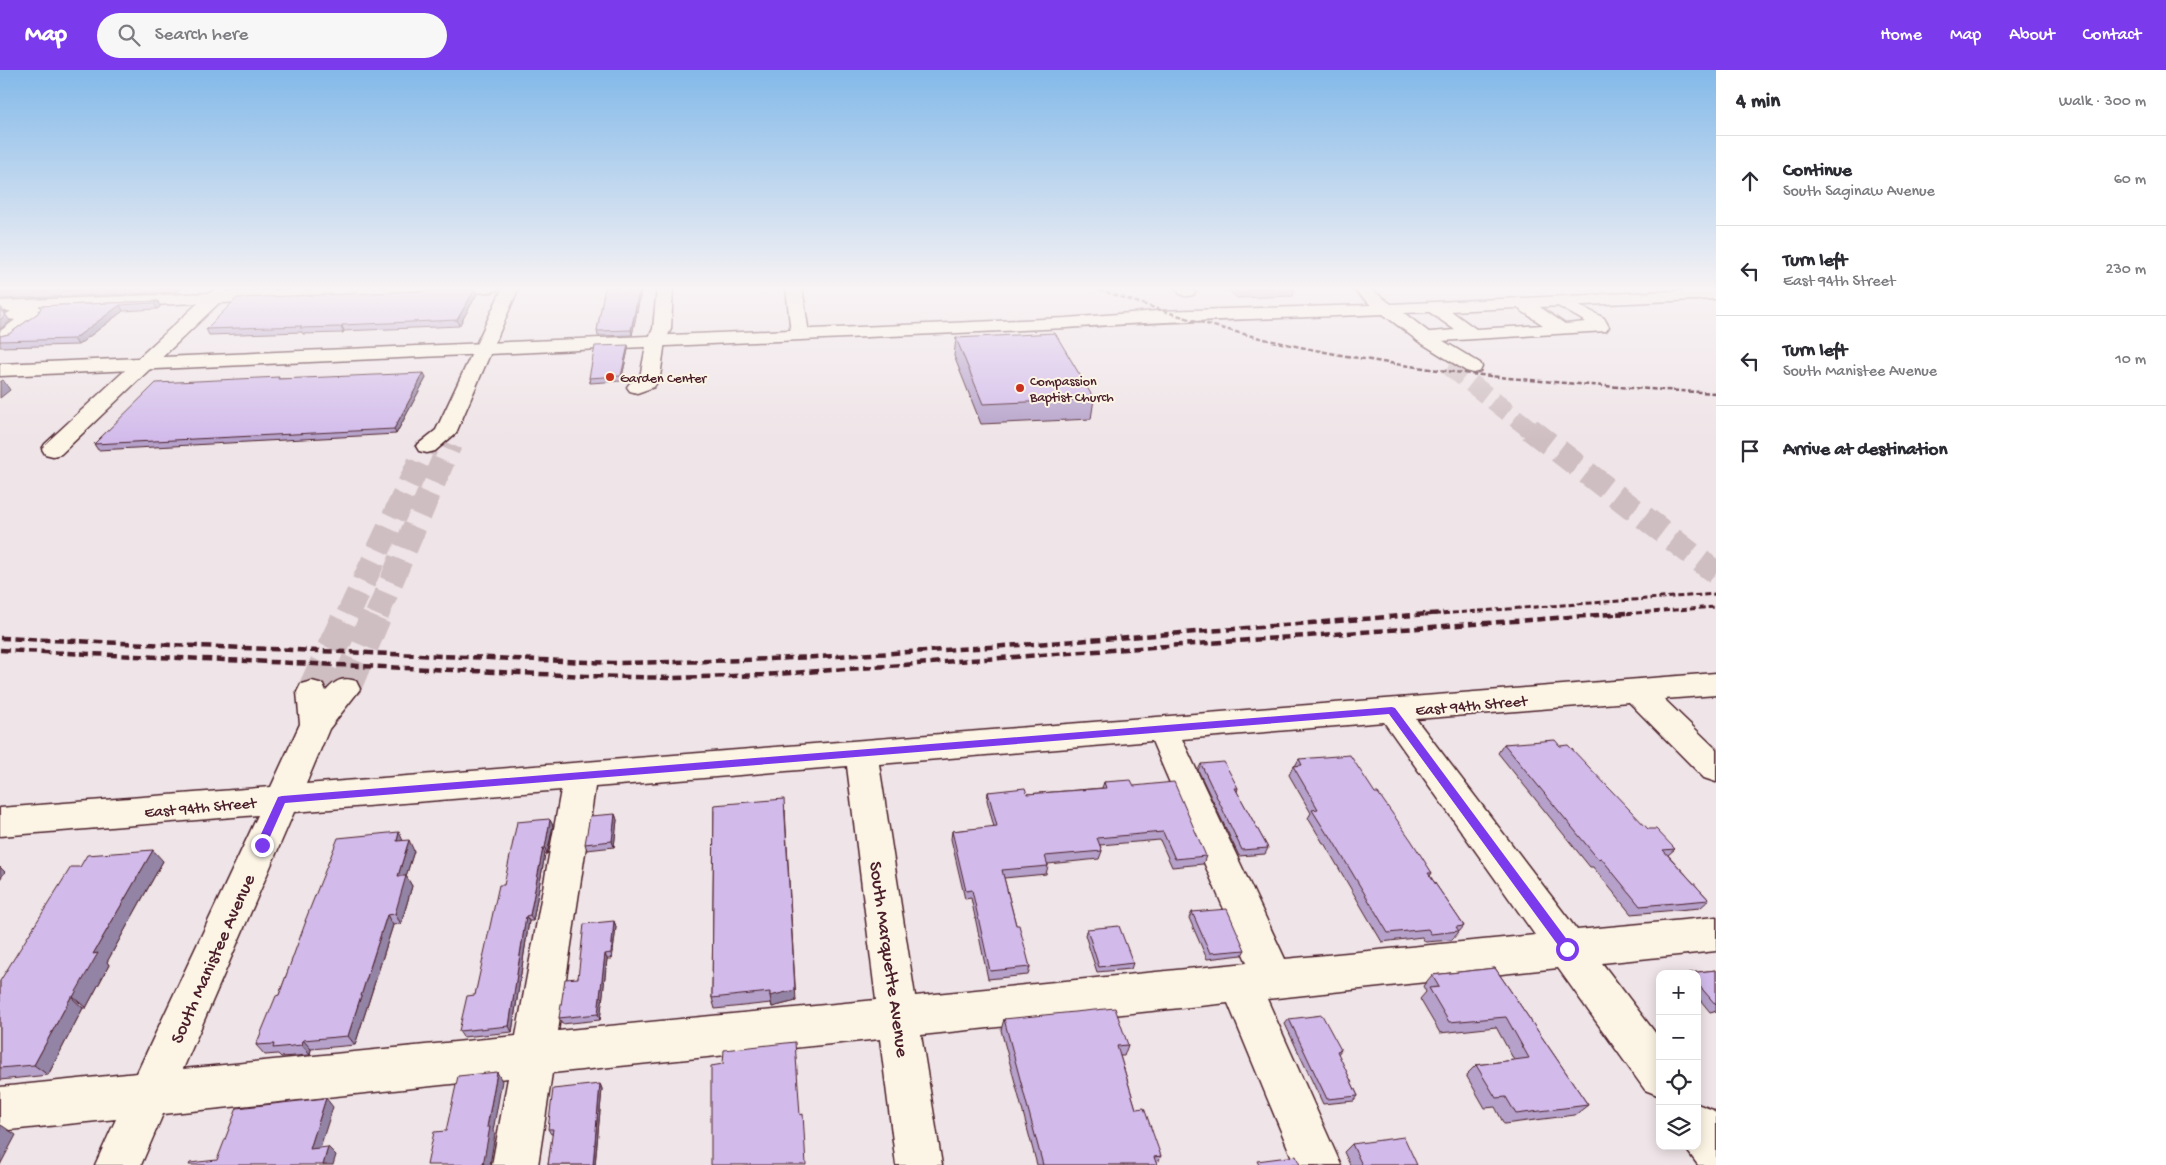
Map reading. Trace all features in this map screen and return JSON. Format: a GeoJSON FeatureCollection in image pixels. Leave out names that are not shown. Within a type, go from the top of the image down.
{"type":"FeatureCollection","features":[{"type":"Feature","properties":{"kind":"street"},"geometry":{"type":"LineString","coordinates":[[53,449],[171,338]]}},
{"type":"Feature","properties":{"kind":"street"},"geometry":{"type":"LineString","coordinates":[[427,446],[448,438],[488,338]]}},
{"type":"Feature","properties":{"kind":"street"},"geometry":{"type":"LineString","coordinates":[[637,387],[647,383],[650,377],[657,338]]}},
{"type":"Feature","properties":{"kind":"street"},"geometry":{"type":"LineString","coordinates":[[0,370],[716,338]]}},
{"type":"Feature","properties":{"kind":"street"},"geometry":{"type":"LineString","coordinates":[[1425,338],[1449,366]]}},
{"type":"Feature","properties":{"kind":"street"},"geometry":{"type":"LineString","coordinates":[[1426,338],[1473,367]]}},
{"type":"Feature","properties":{"kind":"street","name":"East 94th Street"},"geometry":{"type":"LineString","coordinates":[[0,822],[1716,684]]}},
{"type":"Feature","properties":{"kind":"street","name":"South Manistee Avenue"},"geometry":{"type":"LineString","coordinates":[[118,1165],[316,724],[345,689]]}},
{"type":"Feature","properties":{"kind":"street"},"geometry":{"type":"LineString","coordinates":[[1637,691],[1716,769]]}},
{"type":"Feature","properties":{"kind":"street"},"geometry":{"type":"LineString","coordinates":[[312,692],[316,724]]}},
{"type":"Feature","properties":{"kind":"street"},"geometry":{"type":"LineString","coordinates":[[1392,710],[1656,1070]]}},
{"type":"Feature","properties":{"kind":"street"},"geometry":{"type":"LineString","coordinates":[[1162,729],[1257,981],[1318,1165]]}},
{"type":"Feature","properties":{"kind":"street","name":"South Marquette Avenue"},"geometry":{"type":"LineString","coordinates":[[861,753],[919,1165]]}},
{"type":"Feature","properties":{"kind":"street"},"geometry":{"type":"LineString","coordinates":[[514,1165],[580,776]]}},
{"type":"Feature","properties":{"kind":"street"},"geometry":{"type":"LineString","coordinates":[[0,1109],[1716,934]]}},
{"type":"Feature","properties":{"kind":"street"},"geometry":{"type":"LineString","coordinates":[[1701,1131],[1716,1151]]}},
{"type":"Feature","properties":{"kind":"building"},"geometry":{"type":"Polygon","coordinates":[[[0,338],[75,338],[74,339],[0,341],[0,338]]]}},
{"type":"Feature","properties":{"kind":"building","name":"Compassion Baptist Church"},"geometry":{"type":"Polygon","coordinates":[[[956,338],[1058,338],[1094,399],[983,404],[956,338]]]}},
{"type":"Feature","properties":{"kind":"building"},"geometry":{"type":"Polygon","coordinates":[[[628,345],[621,376],[589,378],[595,346],[628,345]]]}},
{"type":"Feature","properties":{"kind":"building"},"geometry":{"type":"Polygon","coordinates":[[[424,373],[394,429],[94,444],[156,383],[424,373]]]}},
{"type":"Feature","properties":{"kind":"building"},"geometry":{"type":"Polygon","coordinates":[[[1555,740],[1560,746],[1568,745],[1648,829],[1656,829],[1675,849],[1663,850],[1709,900],[1640,906],[1601,858],[1598,859],[1504,744],[1555,740]]]}},
{"type":"Feature","properties":{"kind":"building"},"geometry":{"type":"Polygon","coordinates":[[[1350,755],[1375,793],[1378,793],[1411,840],[1432,873],[1428,873],[1464,926],[1456,927],[1459,931],[1431,934],[1428,929],[1388,933],[1329,834],[1327,834],[1312,810],[1318,809],[1293,766],[1302,765],[1299,759],[1350,755]]]}},
{"type":"Feature","properties":{"kind":"building"},"geometry":{"type":"Polygon","coordinates":[[[1224,762],[1238,788],[1235,788],[1268,848],[1242,850],[1201,764],[1224,762]]]}},
{"type":"Feature","properties":{"kind":"building"},"geometry":{"type":"Polygon","coordinates":[[[1131,780],[1134,786],[1174,782],[1206,856],[1175,859],[1163,832],[1097,838],[1102,851],[1045,856],[1048,866],[1002,870],[1016,925],[1019,925],[1030,967],[990,971],[972,890],[966,891],[952,831],[997,826],[988,792],[1025,788],[1027,794],[1106,788],[1104,782],[1131,780]]]}},
{"type":"Feature","properties":{"kind":"building"},"geometry":{"type":"Polygon","coordinates":[[[784,799],[795,990],[770,996],[770,992],[712,998],[714,805],[784,799]]]}},
{"type":"Feature","properties":{"kind":"building"},"geometry":{"type":"Polygon","coordinates":[[[615,814],[612,841],[585,844],[590,816],[615,814]]]}},
{"type":"Feature","properties":{"kind":"building"},"geometry":{"type":"Polygon","coordinates":[[[549,819],[545,848],[543,848],[530,915],[526,916],[509,1026],[459,1031],[467,996],[475,995],[499,885],[504,885],[517,822],[549,819]]]}},
{"type":"Feature","properties":{"kind":"building"},"geometry":{"type":"Polygon","coordinates":[[[399,832],[397,841],[409,840],[398,876],[406,876],[395,914],[387,915],[348,1036],[303,1040],[302,1045],[273,1048],[274,1044],[256,1045],[276,996],[279,995],[305,921],[338,838],[399,832]]]}},
{"type":"Feature","properties":{"kind":"building"},"geometry":{"type":"Polygon","coordinates":[[[153,850],[93,954],[98,953],[73,997],[71,997],[34,1065],[0,1068],[0,981],[71,867],[80,867],[87,855],[153,850]]]}},
{"type":"Feature","properties":{"kind":"building"},"geometry":{"type":"Polygon","coordinates":[[[1227,909],[1245,950],[1210,953],[1192,912],[1227,909]]]}},
{"type":"Feature","properties":{"kind":"building"},"geometry":{"type":"Polygon","coordinates":[[[614,921],[611,953],[605,954],[598,1014],[559,1018],[565,979],[578,978],[584,924],[614,921]]]}},
{"type":"Feature","properties":{"kind":"building"},"geometry":{"type":"Polygon","coordinates":[[[1119,926],[1133,963],[1099,967],[1087,929],[1119,926]]]}},
{"type":"Feature","properties":{"kind":"building"},"geometry":{"type":"Polygon","coordinates":[[[1495,968],[1588,1105],[1516,1114],[1506,1097],[1496,1098],[1476,1065],[1529,1058],[1506,1017],[1449,1022],[1429,988],[1439,987],[1432,975],[1495,968]]]}},
{"type":"Feature","properties":{"kind":"building"},"geometry":{"type":"Polygon","coordinates":[[[1716,970],[1716,1005],[1701,988],[1701,972],[1716,970]]]}},
{"type":"Feature","properties":{"kind":"building"},"geometry":{"type":"Polygon","coordinates":[[[1115,1008],[1128,1045],[1117,1046],[1136,1109],[1144,1108],[1161,1156],[1154,1157],[1157,1165],[1043,1165],[1004,1019],[1115,1008]]]}},
{"type":"Feature","properties":{"kind":"building"},"geometry":{"type":"Polygon","coordinates":[[[1322,1015],[1341,1050],[1337,1051],[1358,1096],[1327,1099],[1289,1019],[1322,1015]]]}},
{"type":"Feature","properties":{"kind":"building"},"geometry":{"type":"Polygon","coordinates":[[[795,1042],[800,1115],[803,1114],[806,1165],[711,1165],[711,1066],[723,1064],[724,1050],[795,1042]]]}},
{"type":"Feature","properties":{"kind":"building"},"geometry":{"type":"Polygon","coordinates":[[[497,1072],[487,1127],[490,1127],[483,1165],[427,1165],[434,1132],[446,1131],[458,1076],[497,1072]]]}},
{"type":"Feature","properties":{"kind":"building"},"geometry":{"type":"Polygon","coordinates":[[[600,1084],[593,1165],[548,1165],[553,1129],[548,1129],[553,1089],[600,1084]]]}},
{"type":"Feature","properties":{"kind":"building"},"geometry":{"type":"Polygon","coordinates":[[[326,1098],[310,1149],[328,1147],[323,1165],[189,1165],[190,1163],[217,1160],[237,1108],[326,1098]]]}},
{"type":"Feature","properties":{"kind":"building"},"geometry":{"type":"Polygon","coordinates":[[[1404,1137],[1417,1165],[1362,1165],[1352,1144],[1404,1137]]]}},
{"type":"Feature","properties":{"kind":"building"},"geometry":{"type":"Polygon","coordinates":[[[1296,1156],[1300,1165],[1259,1165],[1257,1161],[1296,1156]]]}},
{"type":"Feature","properties":{"kind":"tunnel"},"geometry":{"type":"LineString","coordinates":[[1449,366],[1531,430]]}},
{"type":"Feature","properties":{"kind":"tunnel"},"geometry":{"type":"LineString","coordinates":[[1530,429],[1716,573]]}},
{"type":"Feature","properties":{"kind":"tunnel"},"geometry":{"type":"LineString","coordinates":[[377,615],[450,444]]}},
{"type":"Feature","properties":{"kind":"tunnel"},"geometry":{"type":"LineString","coordinates":[[348,615],[427,446]]}},
{"type":"Feature","properties":{"kind":"tunnel"},"geometry":{"type":"LineString","coordinates":[[312,692],[349,613]]}},
{"type":"Feature","properties":{"kind":"tunnel"},"geometry":{"type":"LineString","coordinates":[[345,689],[377,613]]}},
{"type":"Feature","properties":{"kind":"railway"},"geometry":{"type":"LineString","coordinates":[[1262,338],[1360,358],[1478,375],[1716,393]]}},
{"type":"Feature","properties":{"kind":"railway"},"geometry":{"type":"LineString","coordinates":[[1425,615],[1716,594]]}},
{"type":"Feature","properties":{"kind":"railway"},"geometry":{"type":"LineString","coordinates":[[1609,615],[1716,607]]}},
{"type":"Feature","properties":{"kind":"railway"},"geometry":{"type":"LineString","coordinates":[[0,638],[613,663],[717,661],[925,651],[1443,613]]}},
{"type":"Feature","properties":{"kind":"railway"},"geometry":{"type":"LineString","coordinates":[[0,650],[587,676],[674,678],[763,675],[1626,613]]}},
{"type":"Feature","properties":{"kind":"place","name":"Garden Center"},"geometry":{"type":"Point","coordinates":[610,377]}},
{"type":"Feature","properties":{"kind":"place","name":"Compassion Baptist Church"},"geometry":{"type":"Point","coordinates":[1020,388]}},
{"type":"Feature","properties":{"kind":"route"},"geometry":{"type":"LineString","coordinates":[[262,845],[282,800],[1392,710],[1567,949]]}}]}
